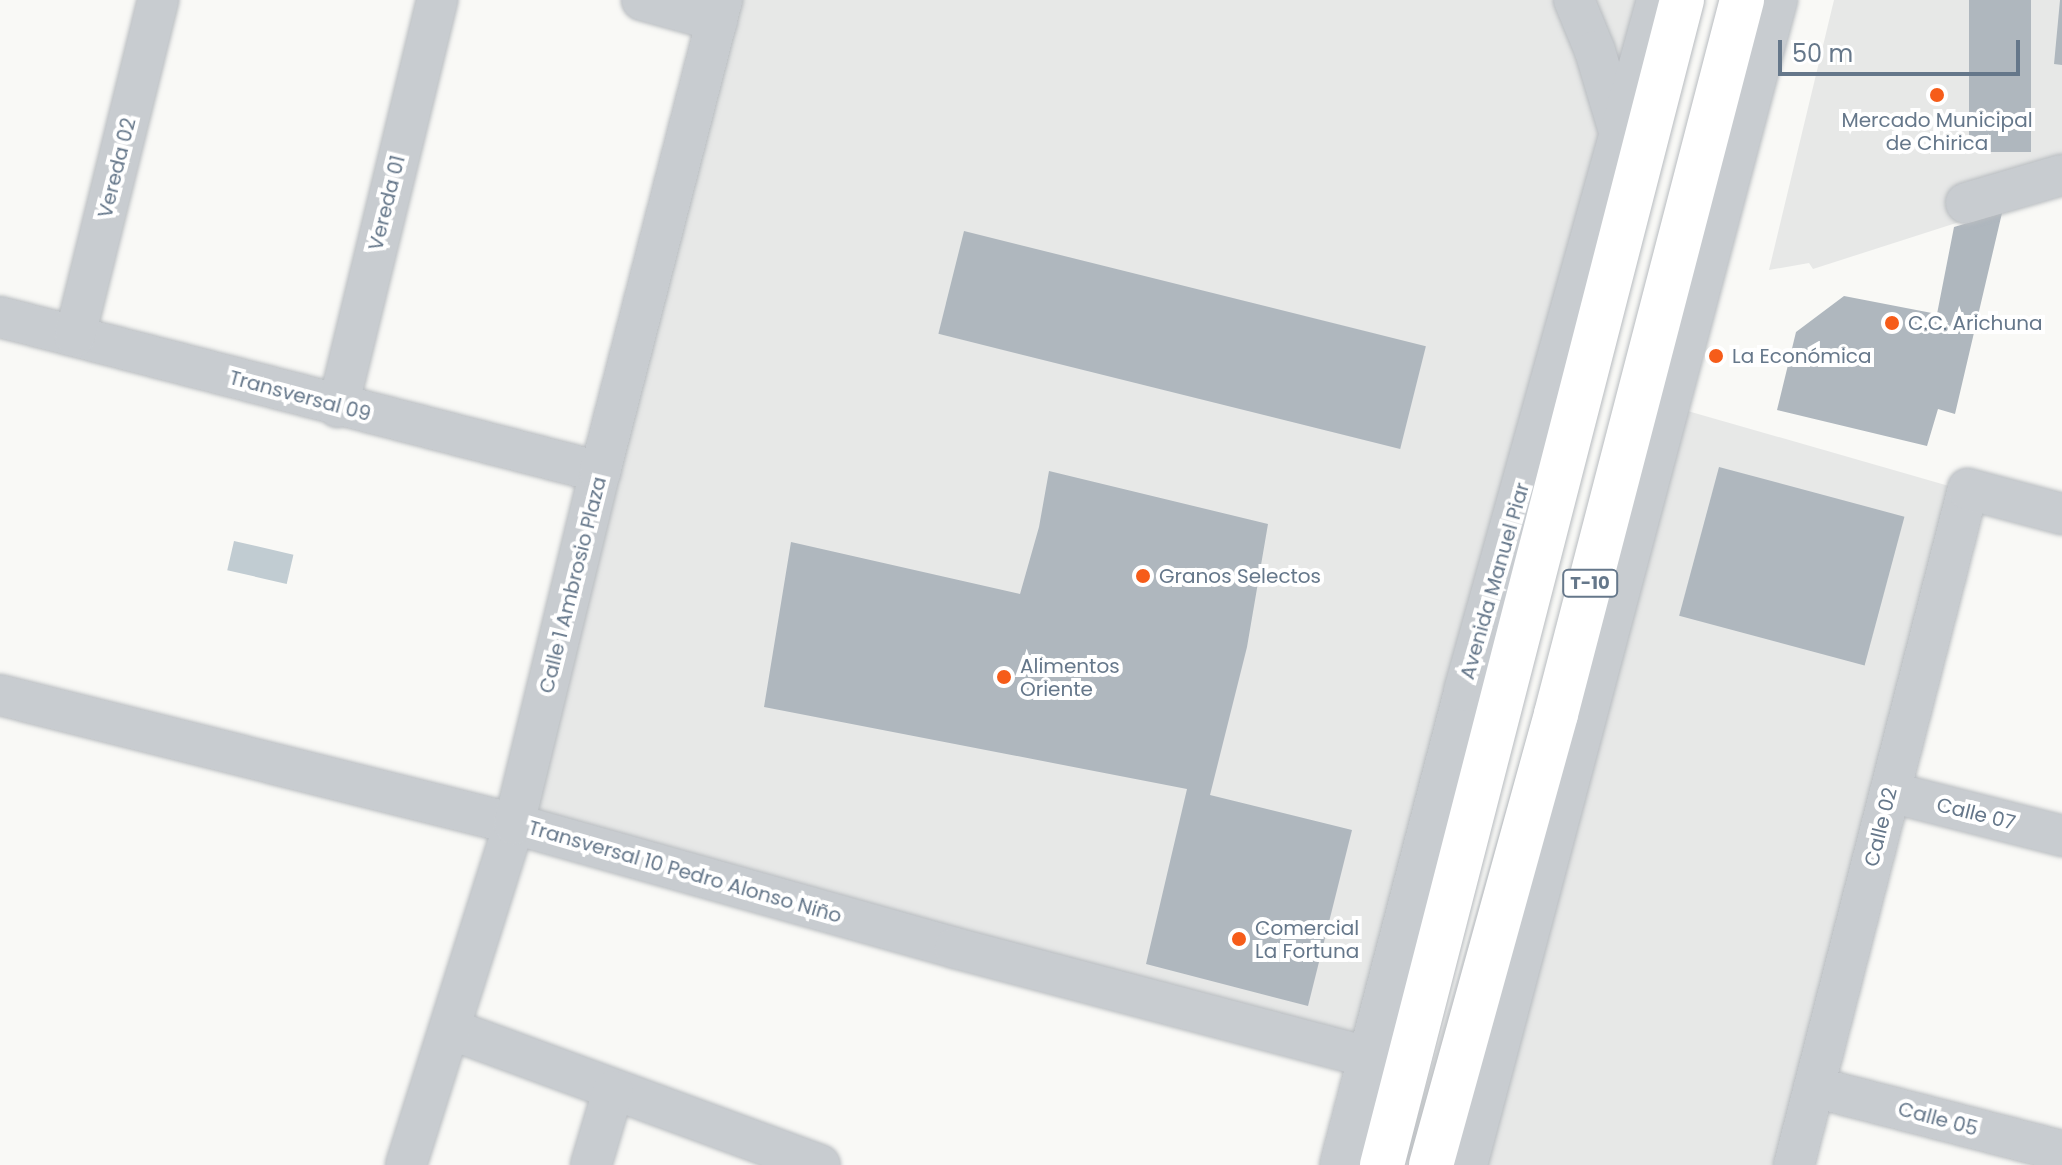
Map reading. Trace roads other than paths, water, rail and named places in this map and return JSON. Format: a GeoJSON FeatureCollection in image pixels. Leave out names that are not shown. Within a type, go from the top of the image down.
{"type":"FeatureCollection","features":[{"type":"Feature","properties":{"kind":"highway","name":"Avenida Manuel Piar"},"geometry":{"type":"LineString","coordinates":[[1382,1165],[1682,0]]}},
{"type":"Feature","properties":{"kind":"highway","name":"T-10"},"geometry":{"type":"LineString","coordinates":[[1431,1165],[1609,577],[1742,0]]}},
{"type":"Feature","properties":{"kind":"street","name":"Vereda 02"},"geometry":{"type":"LineString","coordinates":[[75,336],[158,0]]}},
{"type":"Feature","properties":{"kind":"street","name":"Vereda 01"},"geometry":{"type":"LineString","coordinates":[[338,407],[437,0]]}},
{"type":"Feature","properties":{"kind":"street"},"geometry":{"type":"LineString","coordinates":[[642,0],[720,10]]}},
{"type":"Feature","properties":{"kind":"street"},"geometry":{"type":"LineString","coordinates":[[1574,0],[1595,51],[1620,135]]}},
{"type":"Feature","properties":{"kind":"street","name":"Avenida Manuel Piar"},"geometry":{"type":"LineString","coordinates":[[1340,1165],[1464,691],[1657,0]]}},
{"type":"Feature","properties":{"kind":"street","name":"T-10"},"geometry":{"type":"LineString","coordinates":[[1467,1165],[1609,577],[1777,0]]}},
{"type":"Feature","properties":{"kind":"street","name":"Calle 1 Ambrosio Plaza"},"geometry":{"type":"LineString","coordinates":[[406,1165],[514,824],[600,472],[720,10]]}},
{"type":"Feature","properties":{"kind":"street"},"geometry":{"type":"LineString","coordinates":[[1966,203],[2062,175]]}},
{"type":"Feature","properties":{"kind":"street","name":"Transversal 09"},"geometry":{"type":"LineString","coordinates":[[0,317],[338,407],[600,472]]}},
{"type":"Feature","properties":{"kind":"street","name":"Calle 02"},"geometry":{"type":"LineString","coordinates":[[1794,1165],[1968,489],[2062,514]]}},
{"type":"Feature","properties":{"kind":"street","name":"Transversal 10 Pedro Alonso Niño"},"geometry":{"type":"LineString","coordinates":[[0,695],[514,824],[955,948],[1368,1057]]}},
{"type":"Feature","properties":{"kind":"street","name":"Calle 07"},"geometry":{"type":"LineString","coordinates":[[1890,792],[2062,836]]}},
{"type":"Feature","properties":{"kind":"street"},"geometry":{"type":"LineString","coordinates":[[450,1029],[613,1091],[748,1153],[820,1165]]}},
{"type":"Feature","properties":{"kind":"street","name":"Calle 05"},"geometry":{"type":"LineString","coordinates":[[1814,1087],[2062,1151]]}},
{"type":"Feature","properties":{"kind":"street"},"geometry":{"type":"LineString","coordinates":[[591,1165],[613,1091]]}},
{"type":"Feature","properties":{"kind":"place","name":"Mercado Municipal de Chirica"},"geometry":{"type":"Point","coordinates":[1937,95]}},
{"type":"Feature","properties":{"kind":"place","name":"C.C. Arichuna"},"geometry":{"type":"Point","coordinates":[1892,323]}},
{"type":"Feature","properties":{"kind":"place","name":"La Económica"},"geometry":{"type":"Point","coordinates":[1716,356]}},
{"type":"Feature","properties":{"kind":"place","name":"Granos Selectos"},"geometry":{"type":"Point","coordinates":[1143,576]}},
{"type":"Feature","properties":{"kind":"place","name":"Alimentos Oriente"},"geometry":{"type":"Point","coordinates":[1004,677]}},
{"type":"Feature","properties":{"kind":"place","name":"Comercial La Fortuna"},"geometry":{"type":"Point","coordinates":[1239,939]}}]}
